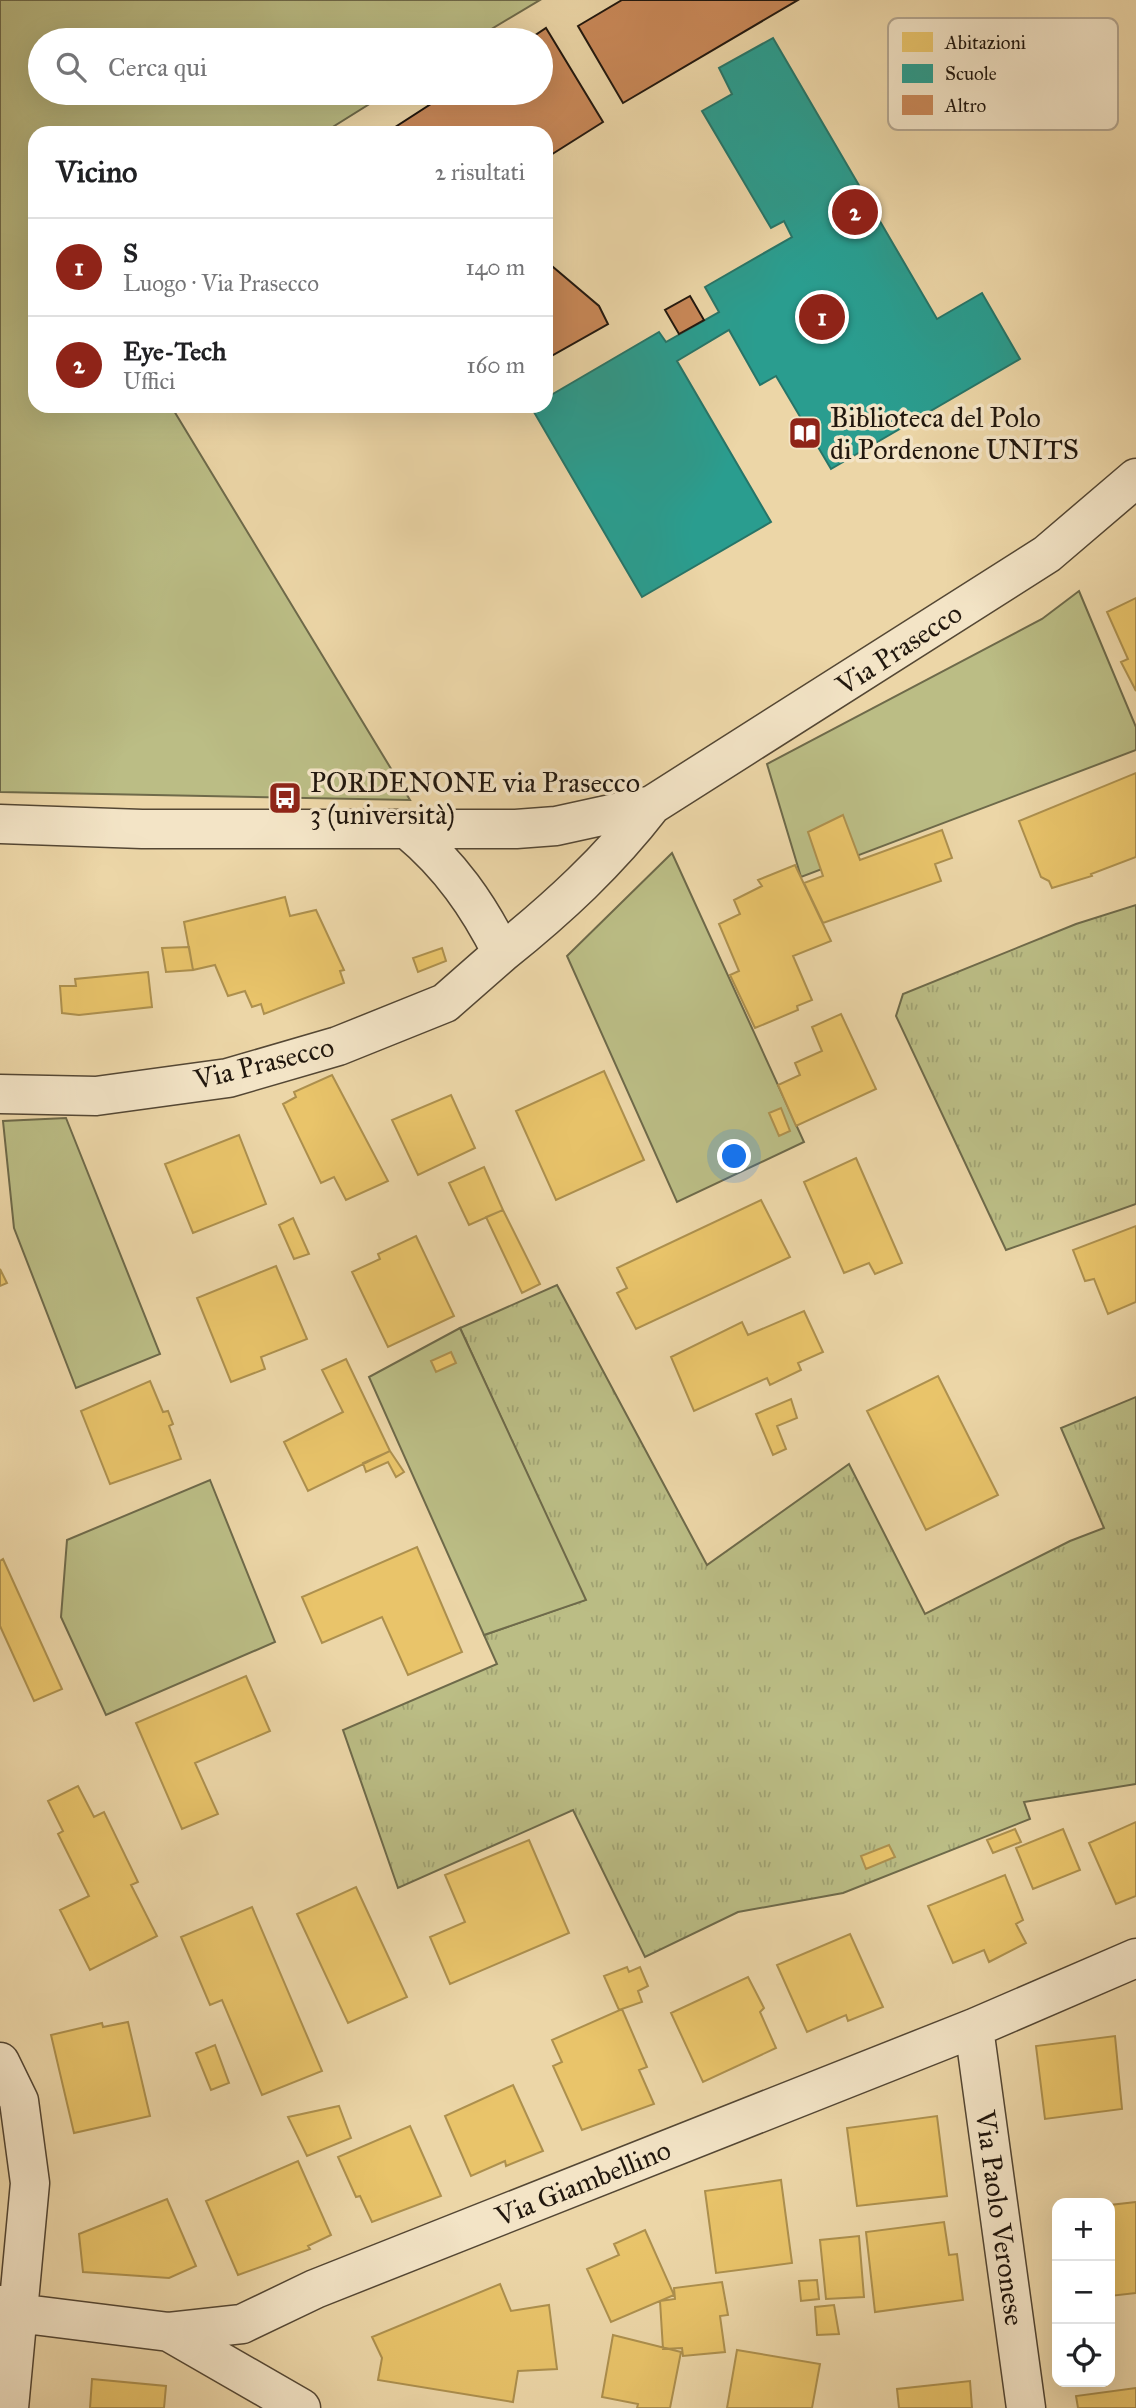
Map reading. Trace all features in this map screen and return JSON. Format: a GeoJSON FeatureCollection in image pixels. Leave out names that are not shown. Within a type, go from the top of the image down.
{"type":"FeatureCollection","features":[{"type":"Feature","properties":{"kind":"street","name":"Via Prasecco"},"geometry":{"type":"LineString","coordinates":[[0,1094],[96,1096],[228,1078],[338,1045],[445,1003],[554,911],[618,849],[652,805],[1047,554],[1136,478]]}},
{"type":"Feature","properties":{"kind":"street","name":"Via Prasecco"},"geometry":{"type":"LineString","coordinates":[[0,824],[142,829],[408,830],[556,826],[652,805]]}},
{"type":"Feature","properties":{"kind":"street"},"geometry":{"type":"LineString","coordinates":[[408,830],[436,854],[453,874],[483,914],[502,953]]}},
{"type":"Feature","properties":{"kind":"street","name":"Via Giambellino"},"geometry":{"type":"LineString","coordinates":[[8,2309],[170,2332],[242,2325],[315,2289],[974,2028],[1136,1958]]}},
{"type":"Feature","properties":{"kind":"street","name":"Via Paolo Veronese"},"geometry":{"type":"LineString","coordinates":[[974,2028],[1026,2408]]}},
{"type":"Feature","properties":{"kind":"street"},"geometry":{"type":"LineString","coordinates":[[0,2062],[19,2101],[30,2183],[8,2309],[9,2408]]}},
{"type":"Feature","properties":{"kind":"street"},"geometry":{"type":"LineString","coordinates":[[170,2332],[301,2408]]}},
{"type":"Feature","properties":{"kind":"green space"},"geometry":{"type":"Polygon","coordinates":[[[0,0],[540,0],[493,28],[28,28],[28,105],[368,105],[334,126],[28,126],[28,413],[175,413],[410,800],[0,792],[0,0]]]}},
{"type":"Feature","properties":{"kind":"green space"},"geometry":{"type":"Polygon","coordinates":[[[1079,591],[1136,727],[1136,750],[801,877],[767,764],[1042,619],[1079,591]]]}},
{"type":"Feature","properties":{"kind":"green space"},"geometry":{"type":"Polygon","coordinates":[[[672,853],[804,1142],[677,1202],[567,956],[672,853]]]}},
{"type":"Feature","properties":{"kind":"green space"},"geometry":{"type":"Polygon","coordinates":[[[1136,905],[1136,1204],[1006,1250],[896,1016],[903,994],[1076,924],[1136,905]]]}},
{"type":"Feature","properties":{"kind":"green space"},"geometry":{"type":"Polygon","coordinates":[[[66,1118],[160,1354],[76,1388],[14,1228],[3,1121],[66,1118]]]}},
{"type":"Feature","properties":{"kind":"green space"},"geometry":{"type":"Polygon","coordinates":[[[557,1285],[707,1565],[849,1464],[925,1614],[1070,1541],[1104,1528],[1061,1428],[1136,1397],[1136,1784],[1024,1802],[1030,1819],[843,1893],[738,1912],[645,1957],[573,1810],[398,1888],[343,1730],[497,1664],[484,1635],[585,1600],[460,1328],[557,1285]]]}},
{"type":"Feature","properties":{"kind":"green space"},"geometry":{"type":"Polygon","coordinates":[[[460,1328],[586,1600],[484,1635],[369,1377],[460,1328]]]}},
{"type":"Feature","properties":{"kind":"green space"},"geometry":{"type":"Polygon","coordinates":[[[210,1480],[275,1642],[106,1715],[61,1617],[67,1540],[210,1480]]]}},
{"type":"Feature","properties":{"kind":"building: Abitazioni"},"geometry":{"type":"Polygon","coordinates":[[[1136,598],[1136,691],[1121,662],[1128,659],[1107,612],[1136,598]]]}},
{"type":"Feature","properties":{"kind":"building: Abitazioni"},"geometry":{"type":"Polygon","coordinates":[[[1136,773],[1136,857],[1091,874],[1092,876],[1052,888],[1049,881],[1041,877],[1019,821],[1136,773]]]}},
{"type":"Feature","properties":{"kind":"building: Abitazioni"},"geometry":{"type":"Polygon","coordinates":[[[843,815],[860,860],[942,830],[952,858],[935,864],[941,881],[823,923],[804,883],[823,876],[808,832],[843,815]]]}},
{"type":"Feature","properties":{"kind":"building: Abitazioni"},"geometry":{"type":"Polygon","coordinates":[[[795,865],[831,941],[793,956],[812,1000],[797,1006],[798,1010],[755,1028],[730,975],[739,971],[719,924],[740,914],[734,900],[762,886],[758,880],[795,865]]]}},
{"type":"Feature","properties":{"kind":"building: Abitazioni"},"geometry":{"type":"Polygon","coordinates":[[[285,897],[290,916],[316,910],[344,970],[340,971],[344,983],[264,1014],[261,1004],[252,1007],[245,991],[228,996],[215,965],[193,970],[184,922],[285,897]]]}},
{"type":"Feature","properties":{"kind":"building: Abitazioni"},"geometry":{"type":"Polygon","coordinates":[[[189,947],[193,970],[166,972],[162,948],[189,947]]]}},
{"type":"Feature","properties":{"kind":"building: Abitazioni"},"geometry":{"type":"Polygon","coordinates":[[[442,948],[446,961],[418,972],[413,958],[442,948]]]}},
{"type":"Feature","properties":{"kind":"building: Abitazioni"},"geometry":{"type":"Polygon","coordinates":[[[148,972],[152,1007],[79,1015],[62,1013],[60,986],[76,986],[75,979],[148,972]]]}},
{"type":"Feature","properties":{"kind":"building: Abitazioni"},"geometry":{"type":"Polygon","coordinates":[[[841,1014],[876,1089],[796,1126],[778,1085],[800,1075],[795,1063],[822,1051],[812,1027],[841,1014]]]}},
{"type":"Feature","properties":{"kind":"building: Abitazioni"},"geometry":{"type":"Polygon","coordinates":[[[604,1071],[644,1160],[556,1200],[516,1111],[604,1071]]]}},
{"type":"Feature","properties":{"kind":"building: Abitazioni"},"geometry":{"type":"Polygon","coordinates":[[[332,1075],[388,1181],[346,1200],[334,1177],[321,1183],[283,1104],[296,1097],[294,1092],[332,1075]]]}},
{"type":"Feature","properties":{"kind":"building: Abitazioni"},"geometry":{"type":"Polygon","coordinates":[[[451,1095],[475,1148],[418,1175],[392,1120],[451,1095]]]}},
{"type":"Feature","properties":{"kind":"building: Abitazioni"},"geometry":{"type":"Polygon","coordinates":[[[781,1108],[790,1131],[779,1136],[769,1113],[781,1108]]]}},
{"type":"Feature","properties":{"kind":"building: Abitazioni"},"geometry":{"type":"Polygon","coordinates":[[[239,1135],[266,1204],[193,1233],[165,1164],[239,1135]]]}},
{"type":"Feature","properties":{"kind":"building: Abitazioni"},"geometry":{"type":"Polygon","coordinates":[[[856,1158],[902,1263],[875,1274],[869,1263],[844,1273],[804,1182],[856,1158]]]}},
{"type":"Feature","properties":{"kind":"building: Abitazioni"},"geometry":{"type":"Polygon","coordinates":[[[484,1167],[503,1210],[469,1225],[449,1183],[484,1167]]]}},
{"type":"Feature","properties":{"kind":"building: Abitazioni"},"geometry":{"type":"Polygon","coordinates":[[[761,1200],[790,1257],[636,1329],[617,1293],[627,1288],[617,1268],[761,1200]]]}},
{"type":"Feature","properties":{"kind":"building: Abitazioni"},"geometry":{"type":"Polygon","coordinates":[[[503,1210],[540,1284],[522,1293],[486,1217],[503,1210]]]}},
{"type":"Feature","properties":{"kind":"building: Abitazioni"},"geometry":{"type":"Polygon","coordinates":[[[293,1218],[309,1254],[294,1259],[279,1225],[293,1218]]]}},
{"type":"Feature","properties":{"kind":"building: Abitazioni"},"geometry":{"type":"Polygon","coordinates":[[[1136,1226],[1136,1302],[1108,1314],[1094,1279],[1085,1281],[1073,1250],[1136,1226]]]}},
{"type":"Feature","properties":{"kind":"building: Abitazioni"},"geometry":{"type":"Polygon","coordinates":[[[416,1236],[454,1316],[388,1347],[352,1272],[380,1259],[378,1254],[416,1236]]]}},
{"type":"Feature","properties":{"kind":"building: Abitazioni"},"geometry":{"type":"Polygon","coordinates":[[[276,1266],[307,1339],[261,1357],[265,1369],[231,1382],[197,1298],[276,1266]]]}},
{"type":"Feature","properties":{"kind":"building: Abitazioni"},"geometry":{"type":"Polygon","coordinates":[[[0,1269],[7,1283],[0,1286],[0,1269]]]}},
{"type":"Feature","properties":{"kind":"building: Abitazioni"},"geometry":{"type":"Polygon","coordinates":[[[804,1311],[823,1352],[798,1363],[801,1370],[770,1385],[767,1378],[694,1411],[671,1357],[742,1322],[748,1335],[804,1311]]]}},
{"type":"Feature","properties":{"kind":"building: Abitazioni"},"geometry":{"type":"Polygon","coordinates":[[[451,1352],[456,1363],[436,1372],[431,1361],[451,1352]]]}},
{"type":"Feature","properties":{"kind":"building: Abitazioni"},"geometry":{"type":"Polygon","coordinates":[[[346,1359],[390,1451],[308,1491],[284,1442],[343,1412],[322,1370],[346,1359]]]}},
{"type":"Feature","properties":{"kind":"building: Abitazioni"},"geometry":{"type":"Polygon","coordinates":[[[938,1376],[998,1495],[926,1530],[867,1411],[938,1376]]]}},
{"type":"Feature","properties":{"kind":"building: Abitazioni"},"geometry":{"type":"Polygon","coordinates":[[[150,1381],[163,1412],[168,1411],[173,1424],[169,1426],[181,1459],[110,1484],[81,1411],[150,1381]]]}},
{"type":"Feature","properties":{"kind":"building: Abitazioni"},"geometry":{"type":"Polygon","coordinates":[[[791,1399],[797,1418],[777,1426],[786,1449],[773,1455],[756,1414],[791,1399]]]}},
{"type":"Feature","properties":{"kind":"building: Abitazioni"},"geometry":{"type":"Polygon","coordinates":[[[390,1451],[404,1472],[396,1477],[388,1462],[366,1472],[363,1463],[390,1451]]]}},
{"type":"Feature","properties":{"kind":"building: Abitazioni"},"geometry":{"type":"Polygon","coordinates":[[[417,1547],[462,1652],[408,1675],[382,1617],[322,1643],[302,1597],[417,1547]]]}},
{"type":"Feature","properties":{"kind":"building: Abitazioni"},"geometry":{"type":"Polygon","coordinates":[[[3,1559],[62,1689],[34,1701],[0,1626],[0,1561],[3,1559]]]}},
{"type":"Feature","properties":{"kind":"building: Abitazioni"},"geometry":{"type":"Polygon","coordinates":[[[246,1676],[270,1731],[195,1763],[218,1814],[182,1829],[136,1723],[246,1676]]]}},
{"type":"Feature","properties":{"kind":"building: Abitazioni"},"geometry":{"type":"Polygon","coordinates":[[[78,1786],[94,1817],[104,1812],[138,1882],[131,1885],[157,1936],[90,1970],[60,1910],[89,1896],[58,1834],[63,1831],[48,1801],[78,1786]]]}},
{"type":"Feature","properties":{"kind":"building: Abitazioni"},"geometry":{"type":"Polygon","coordinates":[[[1136,1822],[1136,1896],[1116,1904],[1089,1843],[1136,1822]]]}},
{"type":"Feature","properties":{"kind":"building: Abitazioni"},"geometry":{"type":"Polygon","coordinates":[[[1015,1829],[1021,1842],[993,1853],[987,1840],[1015,1829]]]}},
{"type":"Feature","properties":{"kind":"building: Abitazioni"},"geometry":{"type":"Polygon","coordinates":[[[1063,1829],[1080,1870],[1033,1889],[1016,1848],[1063,1829]]]}},
{"type":"Feature","properties":{"kind":"building: Abitazioni"},"geometry":{"type":"Polygon","coordinates":[[[529,1840],[569,1933],[450,1984],[430,1937],[465,1922],[445,1875],[529,1840]]]}},
{"type":"Feature","properties":{"kind":"building: Abitazioni"},"geometry":{"type":"Polygon","coordinates":[[[889,1845],[895,1857],[866,1869],[861,1856],[889,1845]]]}},
{"type":"Feature","properties":{"kind":"building: Abitazioni"},"geometry":{"type":"Polygon","coordinates":[[[1005,1875],[1023,1920],[1016,1924],[1026,1943],[989,1962],[984,1950],[953,1963],[928,1906],[1005,1875]]]}},
{"type":"Feature","properties":{"kind":"building: Abitazioni"},"geometry":{"type":"Polygon","coordinates":[[[356,1887],[407,1997],[348,2023],[297,1914],[356,1887]]]}},
{"type":"Feature","properties":{"kind":"building: Abitazioni"},"geometry":{"type":"Polygon","coordinates":[[[252,1907],[322,2071],[262,2095],[222,2000],[210,2005],[181,1937],[252,1907]]]}},
{"type":"Feature","properties":{"kind":"building: Abitazioni"},"geometry":{"type":"Polygon","coordinates":[[[850,1934],[883,2007],[848,2021],[846,2015],[807,2032],[777,1965],[850,1934]]]}},
{"type":"Feature","properties":{"kind":"building: Abitazioni"},"geometry":{"type":"Polygon","coordinates":[[[627,1967],[629,1972],[640,1967],[648,1986],[638,1991],[642,2002],[619,2010],[604,1976],[627,1967]]]}},
{"type":"Feature","properties":{"kind":"building: Abitazioni"},"geometry":{"type":"Polygon","coordinates":[[[748,1977],[764,2008],[760,2012],[776,2048],[703,2082],[671,2013],[748,1977]]]}},
{"type":"Feature","properties":{"kind":"building: Abitazioni"},"geometry":{"type":"Polygon","coordinates":[[[622,2009],[647,2067],[639,2070],[654,2104],[582,2130],[553,2066],[562,2062],[552,2040],[622,2009]]]}},
{"type":"Feature","properties":{"kind":"building: Abitazioni"},"geometry":{"type":"Polygon","coordinates":[[[128,2022],[150,2116],[74,2133],[51,2035],[102,2023],[103,2027],[128,2022]]]}},
{"type":"Feature","properties":{"kind":"building: Abitazioni"},"geometry":{"type":"Polygon","coordinates":[[[1115,2036],[1122,2109],[1045,2119],[1036,2046],[1115,2036]]]}},
{"type":"Feature","properties":{"kind":"building: Abitazioni"},"geometry":{"type":"Polygon","coordinates":[[[215,2045],[229,2083],[211,2090],[196,2053],[215,2045]]]}},
{"type":"Feature","properties":{"kind":"building: Abitazioni"},"geometry":{"type":"Polygon","coordinates":[[[513,2085],[543,2151],[506,2166],[505,2161],[471,2176],[445,2116],[513,2085]]]}},
{"type":"Feature","properties":{"kind":"building: Abitazioni"},"geometry":{"type":"Polygon","coordinates":[[[339,2106],[351,2138],[307,2156],[288,2117],[339,2106]]]}},
{"type":"Feature","properties":{"kind":"building: Abitazioni"},"geometry":{"type":"Polygon","coordinates":[[[937,2116],[947,2196],[857,2206],[847,2128],[937,2116]]]}},
{"type":"Feature","properties":{"kind":"building: Abitazioni"},"geometry":{"type":"Polygon","coordinates":[[[410,2126],[441,2196],[372,2222],[360,2196],[356,2197],[338,2157],[410,2126]]]}},
{"type":"Feature","properties":{"kind":"building: Abitazioni"},"geometry":{"type":"Polygon","coordinates":[[[298,2161],[331,2235],[308,2246],[310,2249],[238,2275],[206,2201],[298,2161]]]}},
{"type":"Feature","properties":{"kind":"building: Abitazioni"},"geometry":{"type":"Polygon","coordinates":[[[781,2180],[792,2263],[716,2273],[705,2191],[781,2180]]]}},
{"type":"Feature","properties":{"kind":"building: Abitazioni"},"geometry":{"type":"Polygon","coordinates":[[[167,2199],[196,2266],[169,2278],[83,2272],[79,2234],[167,2199]]]}},
{"type":"Feature","properties":{"kind":"building: Abitazioni"},"geometry":{"type":"Polygon","coordinates":[[[1136,2202],[1136,2293],[1115,2295],[1115,2204],[1136,2202]]]}},
{"type":"Feature","properties":{"kind":"building: Abitazioni"},"geometry":{"type":"Polygon","coordinates":[[[944,2222],[949,2255],[957,2254],[963,2300],[875,2312],[866,2232],[944,2222]]]}},
{"type":"Feature","properties":{"kind":"building: Abitazioni"},"geometry":{"type":"Polygon","coordinates":[[[645,2230],[674,2295],[611,2322],[587,2269],[619,2255],[614,2244],[645,2230]]]}},
{"type":"Feature","properties":{"kind":"building: Abitazioni"},"geometry":{"type":"Polygon","coordinates":[[[859,2236],[864,2297],[826,2299],[820,2240],[859,2236]]]}},
{"type":"Feature","properties":{"kind":"building: Abitazioni"},"geometry":{"type":"Polygon","coordinates":[[[817,2280],[819,2299],[801,2301],[799,2281],[817,2280]]]}},
{"type":"Feature","properties":{"kind":"building: Abitazioni"},"geometry":{"type":"Polygon","coordinates":[[[722,2282],[728,2315],[720,2316],[725,2352],[683,2356],[682,2348],[663,2349],[660,2301],[675,2299],[674,2288],[722,2282]]]}},
{"type":"Feature","properties":{"kind":"building: Abitazioni"},"geometry":{"type":"Polygon","coordinates":[[[500,2284],[511,2311],[549,2305],[557,2369],[518,2371],[513,2402],[378,2380],[382,2358],[372,2337],[500,2284]]]}},
{"type":"Feature","properties":{"kind":"building: Abitazioni"},"geometry":{"type":"Polygon","coordinates":[[[834,2305],[839,2334],[817,2335],[815,2307],[834,2305]]]}},
{"type":"Feature","properties":{"kind":"building: Abitazioni"},"geometry":{"type":"Polygon","coordinates":[[[613,2335],[681,2352],[670,2408],[637,2408],[638,2404],[602,2397],[613,2335]]]}},
{"type":"Feature","properties":{"kind":"building: Abitazioni"},"geometry":{"type":"Polygon","coordinates":[[[737,2350],[820,2364],[812,2408],[727,2408],[737,2350]]]}},
{"type":"Feature","properties":{"kind":"building: Abitazioni"},"geometry":{"type":"Polygon","coordinates":[[[92,2379],[166,2386],[164,2408],[90,2408],[92,2379]]]}},
{"type":"Feature","properties":{"kind":"building: Abitazioni"},"geometry":{"type":"Polygon","coordinates":[[[970,2381],[972,2408],[899,2408],[897,2389],[970,2381]]]}},
{"type":"Feature","properties":{"kind":"building: Abitazioni"},"geometry":{"type":"Polygon","coordinates":[[[1136,2388],[1136,2408],[1078,2408],[1076,2396],[1136,2388]]]}},
{"type":"Feature","properties":{"kind":"building: Scuole"},"geometry":{"type":"Polygon","coordinates":[[[773,38],[937,319],[982,293],[1020,359],[831,469],[776,376],[760,385],[729,330],[677,361],[771,522],[642,597],[535,413],[553,413],[553,394],[659,332],[666,342],[719,312],[705,287],[792,237],[784,221],[771,228],[702,111],[732,94],[719,68],[773,38]]]}},
{"type":"Feature","properties":{"kind":"building: Altro"},"geometry":{"type":"Polygon","coordinates":[[[622,0],[798,0],[623,103],[578,26],[622,0]]]}},
{"type":"Feature","properties":{"kind":"building: Altro"},"geometry":{"type":"Polygon","coordinates":[[[553,40],[603,122],[553,154],[553,126],[397,126],[429,105],[553,105],[553,40]]]}},
{"type":"Feature","properties":{"kind":"building: Altro"},"geometry":{"type":"Polygon","coordinates":[[[553,267],[599,306],[608,324],[553,355],[553,267]]]}},
{"type":"Feature","properties":{"kind":"building: Altro"},"geometry":{"type":"Polygon","coordinates":[[[690,296],[704,320],[679,334],[665,310],[690,296]]]}},
{"type":"Feature","properties":{"kind":"place","name":"Eye-Tech"},"geometry":{"type":"Point","coordinates":[855,212]}},
{"type":"Feature","properties":{"kind":"place","name":"S"},"geometry":{"type":"Point","coordinates":[822,317]}},
{"type":"Feature","properties":{"kind":"place","name":"Biblioteca del Polo di Pordenone UNITS"},"geometry":{"type":"Point","coordinates":[805,433]}},
{"type":"Feature","properties":{"kind":"place","name":"PORDENONE via Prasecco 3 (università)"},"geometry":{"type":"Point","coordinates":[285,798]}}]}
